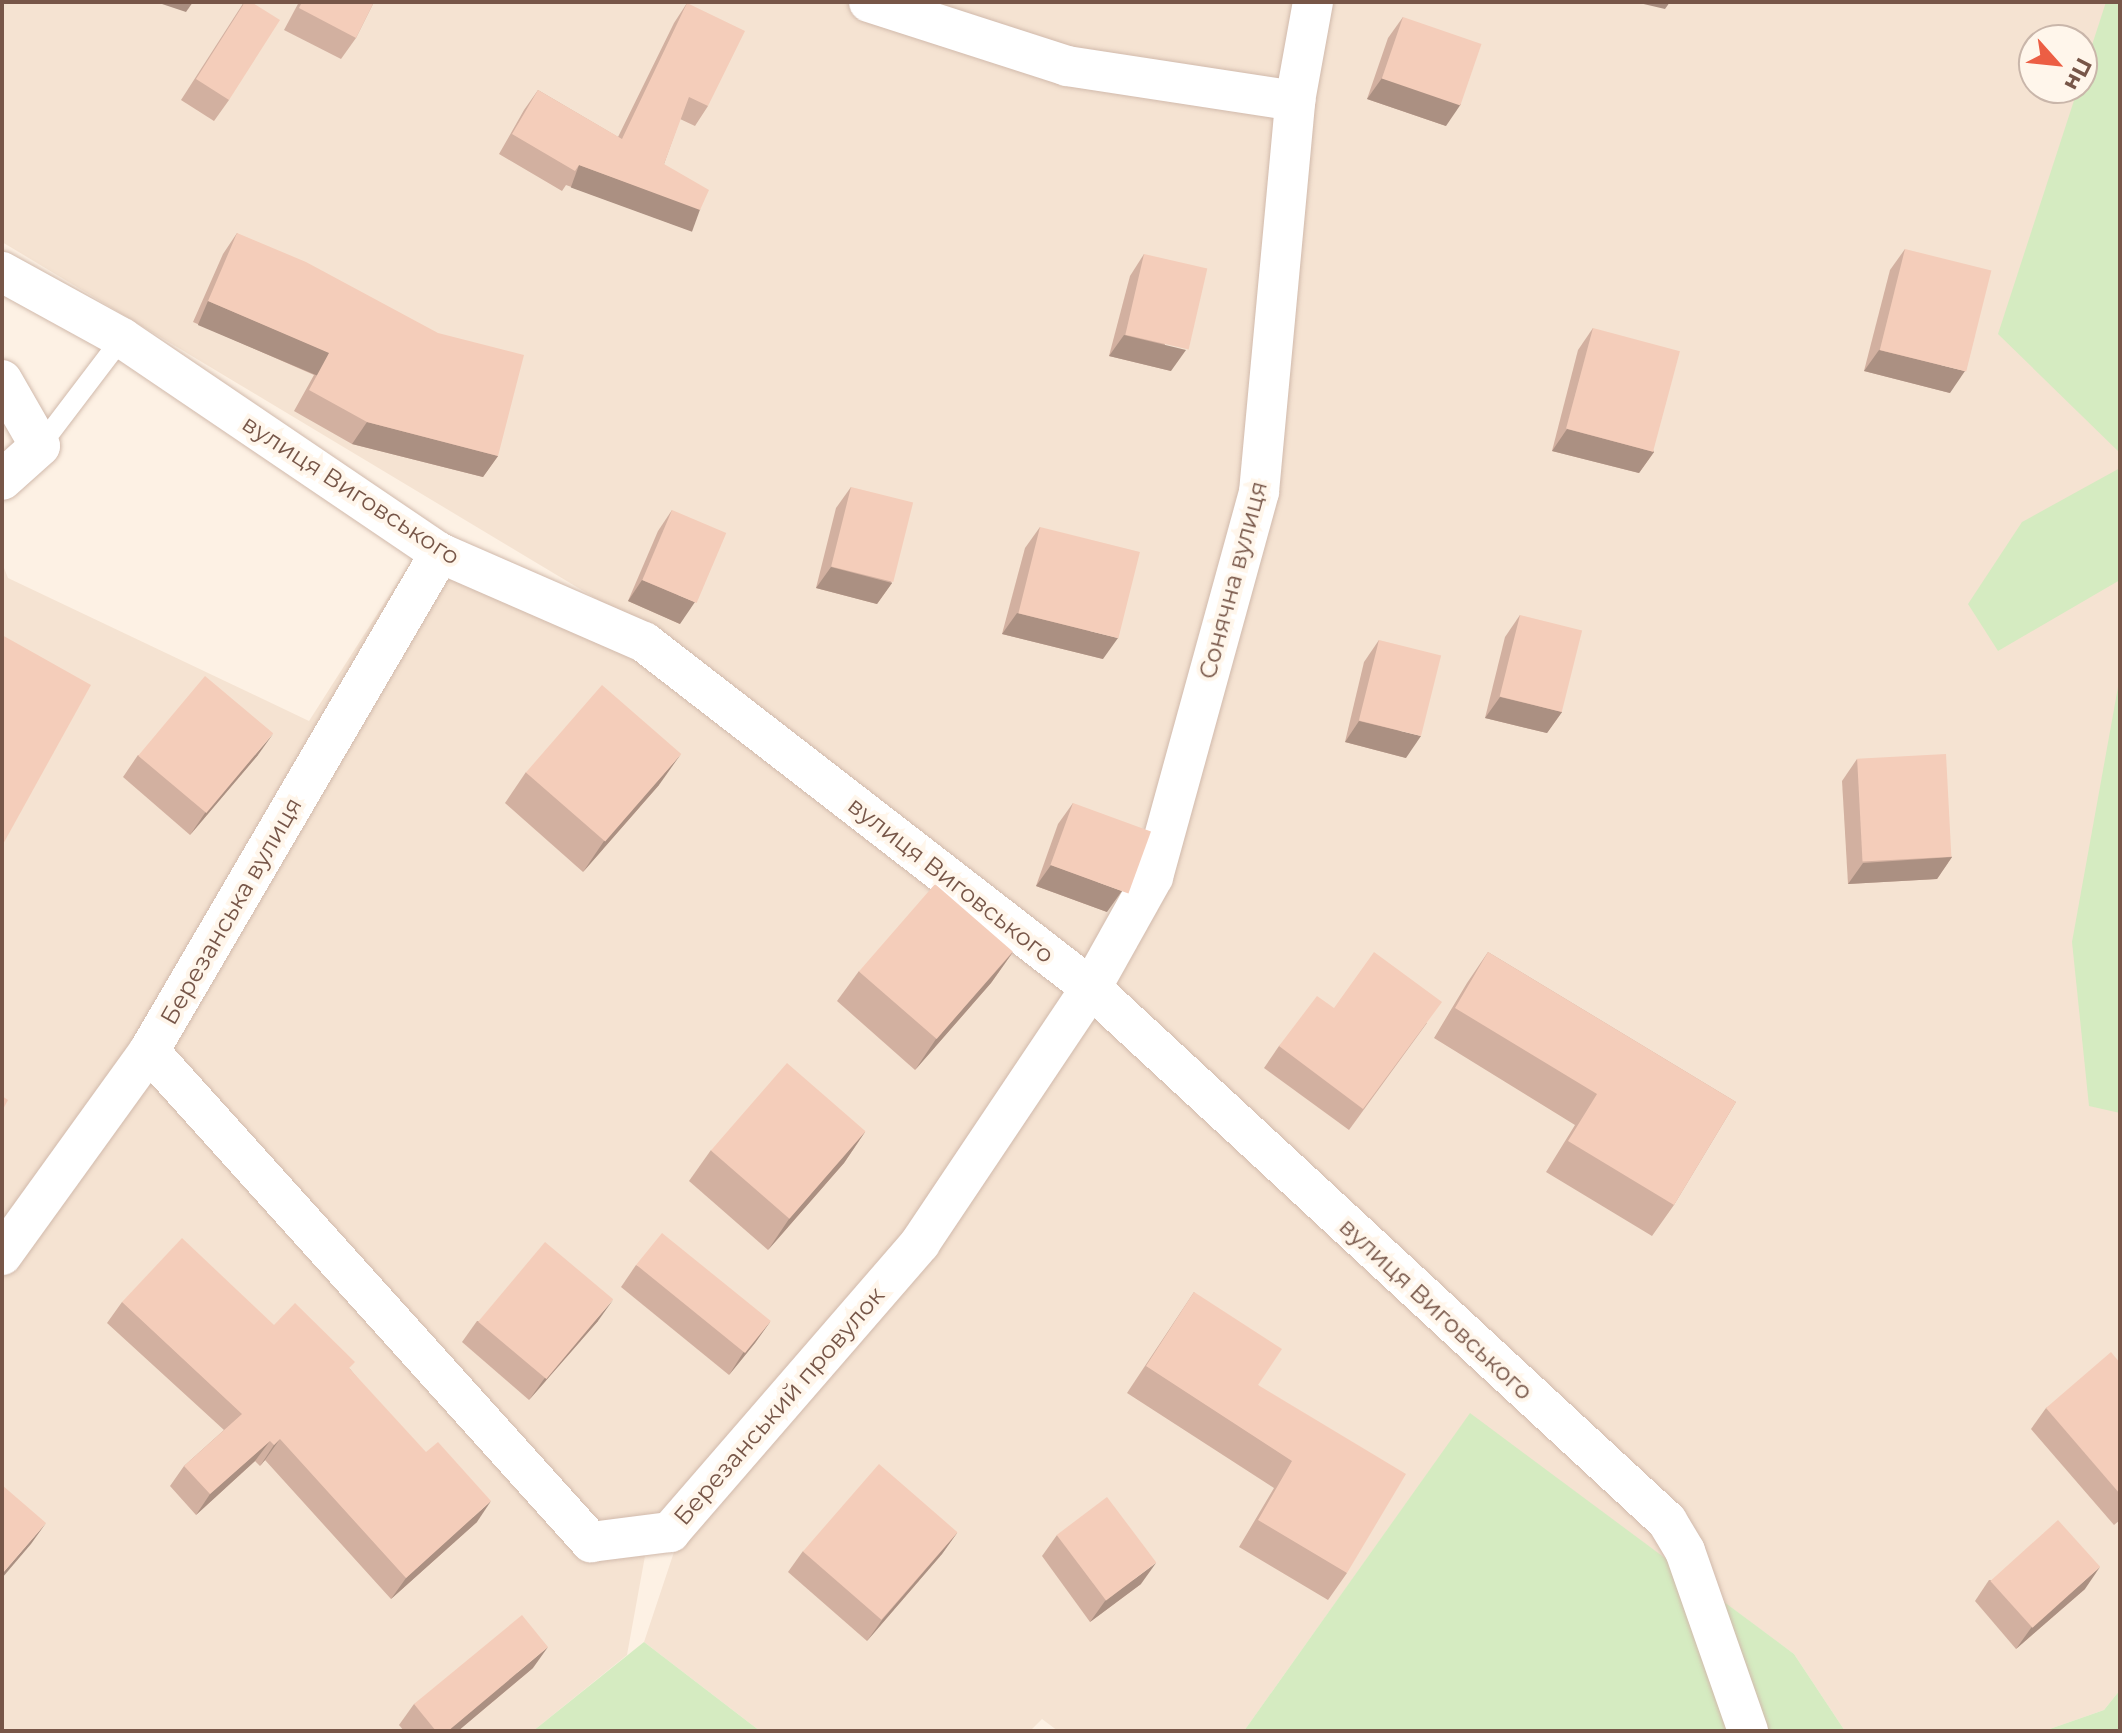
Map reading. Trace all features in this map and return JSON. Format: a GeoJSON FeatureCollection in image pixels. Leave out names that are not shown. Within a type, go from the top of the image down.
{"type":"FeatureCollection","features":[{"type":"Feature","properties":{"kind":"street"},"geometry":{"type":"LineString","coordinates":[[869,2],[1067,66],[1295,101]]}},
{"type":"Feature","properties":{"kind":"street","name":"Сонячна вулиця"},"geometry":{"type":"LineString","coordinates":[[1091,988],[1153,877],[1259,492],[1295,101],[1313,2]]}},
{"type":"Feature","properties":{"kind":"street","name":"вулиця Виговського"},"geometry":{"type":"LineString","coordinates":[[2,272],[122,338],[440,553],[644,642],[1091,988],[1667,1521],[1685,1551],[1748,1731]]}},
{"type":"Feature","properties":{"kind":"street"},"geometry":{"type":"LineString","coordinates":[[2,380],[40,446],[2,480]]}},
{"type":"Feature","properties":{"kind":"street","name":"Березанська вулиця"},"geometry":{"type":"LineString","coordinates":[[2,1255],[149,1051],[440,553]]}},
{"type":"Feature","properties":{"kind":"street","name":"Березанський провулок"},"geometry":{"type":"LineString","coordinates":[[149,1051],[591,1542],[670,1532],[920,1243],[1091,988]]}},
{"type":"Feature","properties":{"kind":"lane"},"geometry":{"type":"LineString","coordinates":[[40,446],[122,338]]}},
{"type":"Feature","properties":{"kind":"shaded area"},"geometry":{"type":"Polygon","coordinates":[[[2,2],[2120,2],[2120,1690],[2104,1710],[2044,1731],[1845,1731],[1794,1654],[1470,1414],[1244,1731],[1058,1731],[1042,1719],[1030,1731],[760,1731],[644,1642],[675,1549],[1111,987],[650,631],[2,242],[2,2]]]}},
{"type":"Feature","properties":{"kind":"shaded area"},"geometry":{"type":"Polygon","coordinates":[[[415,555],[633,657],[1084,997],[906,1232],[651,1523],[627,1655],[533,1731],[2,1731],[2,563],[8,578],[309,721],[415,555]]]}},
{"type":"Feature","properties":{"kind":"green space"},"geometry":{"type":"Polygon","coordinates":[[[2106,2],[2120,2],[2120,453],[1998,334],[2073,104],[2098,104],[2098,27],[2106,2]]]}},
{"type":"Feature","properties":{"kind":"green space"},"geometry":{"type":"Polygon","coordinates":[[[2120,468],[2120,580],[1998,651],[1968,604],[2022,522],[2120,468]]]}},
{"type":"Feature","properties":{"kind":"green space"},"geometry":{"type":"Polygon","coordinates":[[[2120,676],[2120,1113],[2089,1106],[2072,942],[2120,676]]]}},
{"type":"Feature","properties":{"kind":"green space"},"geometry":{"type":"Polygon","coordinates":[[[1470,1413],[1794,1654],[1845,1731],[1244,1731],[1470,1413]]]}},
{"type":"Feature","properties":{"kind":"green space"},"geometry":{"type":"Polygon","coordinates":[[[644,1642],[760,1731],[533,1731],[644,1642]]]}},
{"type":"Feature","properties":{"kind":"green space"},"geometry":{"type":"Polygon","coordinates":[[[2120,1690],[2120,1731],[2044,1731],[2104,1710],[2120,1690]]]}},
{"type":"Feature","properties":{"kind":"building"},"geometry":{"type":"Polygon","coordinates":[[[245,2],[251,2],[280,20],[229,100],[196,79],[245,2]]]}},
{"type":"Feature","properties":{"kind":"building"},"geometry":{"type":"Polygon","coordinates":[[[302,2],[374,2],[356,38],[299,8],[302,2]]]}},
{"type":"Feature","properties":{"kind":"building"},"geometry":{"type":"Polygon","coordinates":[[[687,3],[745,31],[708,106],[689,97],[664,164],[709,190],[700,210],[579,165],[575,171],[512,134],[538,90],[622,139],[687,3]]]}},
{"type":"Feature","properties":{"kind":"building"},"geometry":{"type":"Polygon","coordinates":[[[1403,17],[1481,44],[1460,105],[1382,78],[1403,17]]]}},
{"type":"Feature","properties":{"kind":"building"},"geometry":{"type":"Polygon","coordinates":[[[237,233],[306,262],[438,333],[524,355],[498,456],[367,422],[309,390],[329,353],[208,301],[237,233]]]}},
{"type":"Feature","properties":{"kind":"building"},"geometry":{"type":"Polygon","coordinates":[[[1905,249],[1991,271],[1966,371],[1880,350],[1905,249]]]}},
{"type":"Feature","properties":{"kind":"building"},"geometry":{"type":"Polygon","coordinates":[[[1144,254],[1207,269],[1189,349],[1125,335],[1144,254]]]}},
{"type":"Feature","properties":{"kind":"building"},"geometry":{"type":"Polygon","coordinates":[[[1593,328],[1680,351],[1653,452],[1566,428],[1593,328]]]}},
{"type":"Feature","properties":{"kind":"building"},"geometry":{"type":"Polygon","coordinates":[[[851,487],[913,502],[893,582],[831,567],[851,487]]]}},
{"type":"Feature","properties":{"kind":"building"},"geometry":{"type":"Polygon","coordinates":[[[672,510],[726,533],[697,603],[642,580],[672,510]]]}},
{"type":"Feature","properties":{"kind":"building"},"geometry":{"type":"Polygon","coordinates":[[[1040,527],[1140,552],[1118,638],[1018,613],[1040,527]]]}},
{"type":"Feature","properties":{"kind":"building"},"geometry":{"type":"Polygon","coordinates":[[[1520,615],[1582,630],[1562,712],[1500,697],[1520,615]]]}},
{"type":"Feature","properties":{"kind":"building"},"geometry":{"type":"Polygon","coordinates":[[[2,635],[91,685],[2,846],[2,635]]]}},
{"type":"Feature","properties":{"kind":"building"},"geometry":{"type":"Polygon","coordinates":[[[1379,640],[1441,655],[1421,736],[1359,721],[1379,640]]]}},
{"type":"Feature","properties":{"kind":"building"},"geometry":{"type":"Polygon","coordinates":[[[205,676],[273,733],[206,813],[138,756],[205,676]]]}},
{"type":"Feature","properties":{"kind":"building"},"geometry":{"type":"Polygon","coordinates":[[[602,685],[681,754],[605,841],[526,773],[602,685]]]}},
{"type":"Feature","properties":{"kind":"building"},"geometry":{"type":"Polygon","coordinates":[[[1946,754],[1951,857],[1863,862],[1857,759],[1946,754]]]}},
{"type":"Feature","properties":{"kind":"building"},"geometry":{"type":"Polygon","coordinates":[[[1073,803],[1151,831],[1128,893],[1050,865],[1073,803]]]}},
{"type":"Feature","properties":{"kind":"building"},"geometry":{"type":"Polygon","coordinates":[[[935,884],[1013,952],[937,1039],[859,972],[935,884]]]}},
{"type":"Feature","properties":{"kind":"building"},"geometry":{"type":"Polygon","coordinates":[[[1374,952],[1442,1002],[1363,1109],[1279,1046],[1317,996],[1334,1008],[1374,952]]]}},
{"type":"Feature","properties":{"kind":"building"},"geometry":{"type":"Polygon","coordinates":[[[1488,952],[1736,1102],[1674,1205],[1568,1141],[1597,1094],[1455,1008],[1488,952]]]}},
{"type":"Feature","properties":{"kind":"building"},"geometry":{"type":"Polygon","coordinates":[[[787,1063],[865,1131],[789,1219],[711,1151],[787,1063]]]}},
{"type":"Feature","properties":{"kind":"building"},"geometry":{"type":"Polygon","coordinates":[[[2,1096],[8,1100],[2,1111],[2,1096]]]}},
{"type":"Feature","properties":{"kind":"building"},"geometry":{"type":"Polygon","coordinates":[[[662,1233],[771,1321],[745,1353],[636,1265],[662,1233]]]}},
{"type":"Feature","properties":{"kind":"building"},"geometry":{"type":"Polygon","coordinates":[[[182,1238],[274,1325],[295,1303],[355,1362],[349,1368],[426,1452],[438,1442],[491,1501],[406,1578],[280,1439],[274,1445],[270,1441],[210,1494],[184,1466],[242,1414],[122,1302],[182,1238]]]}},
{"type":"Feature","properties":{"kind":"building"},"geometry":{"type":"Polygon","coordinates":[[[545,1242],[613,1299],[546,1379],[478,1322],[545,1242]]]}},
{"type":"Feature","properties":{"kind":"building"},"geometry":{"type":"Polygon","coordinates":[[[1194,1292],[1282,1349],[1258,1385],[1406,1474],[1347,1573],[1258,1520],[1292,1461],[1146,1366],[1194,1292]]]}},
{"type":"Feature","properties":{"kind":"building"},"geometry":{"type":"Polygon","coordinates":[[[2111,1352],[2120,1363],[2120,1494],[2046,1408],[2111,1352]]]}},
{"type":"Feature","properties":{"kind":"building"},"geometry":{"type":"Polygon","coordinates":[[[879,1464],[957,1532],[881,1620],[803,1552],[879,1464]]]}},
{"type":"Feature","properties":{"kind":"building"},"geometry":{"type":"Polygon","coordinates":[[[2,1485],[46,1523],[2,1574],[2,1485]]]}},
{"type":"Feature","properties":{"kind":"building"},"geometry":{"type":"Polygon","coordinates":[[[1107,1497],[1156,1562],[1106,1600],[1057,1535],[1107,1497]]]}},
{"type":"Feature","properties":{"kind":"building"},"geometry":{"type":"Polygon","coordinates":[[[2058,1520],[2100,1567],[2033,1628],[1990,1581],[2058,1520]]]}},
{"type":"Feature","properties":{"kind":"building"},"geometry":{"type":"Polygon","coordinates":[[[522,1615],[548,1647],[448,1731],[436,1731],[414,1704],[522,1615]]]}}]}
